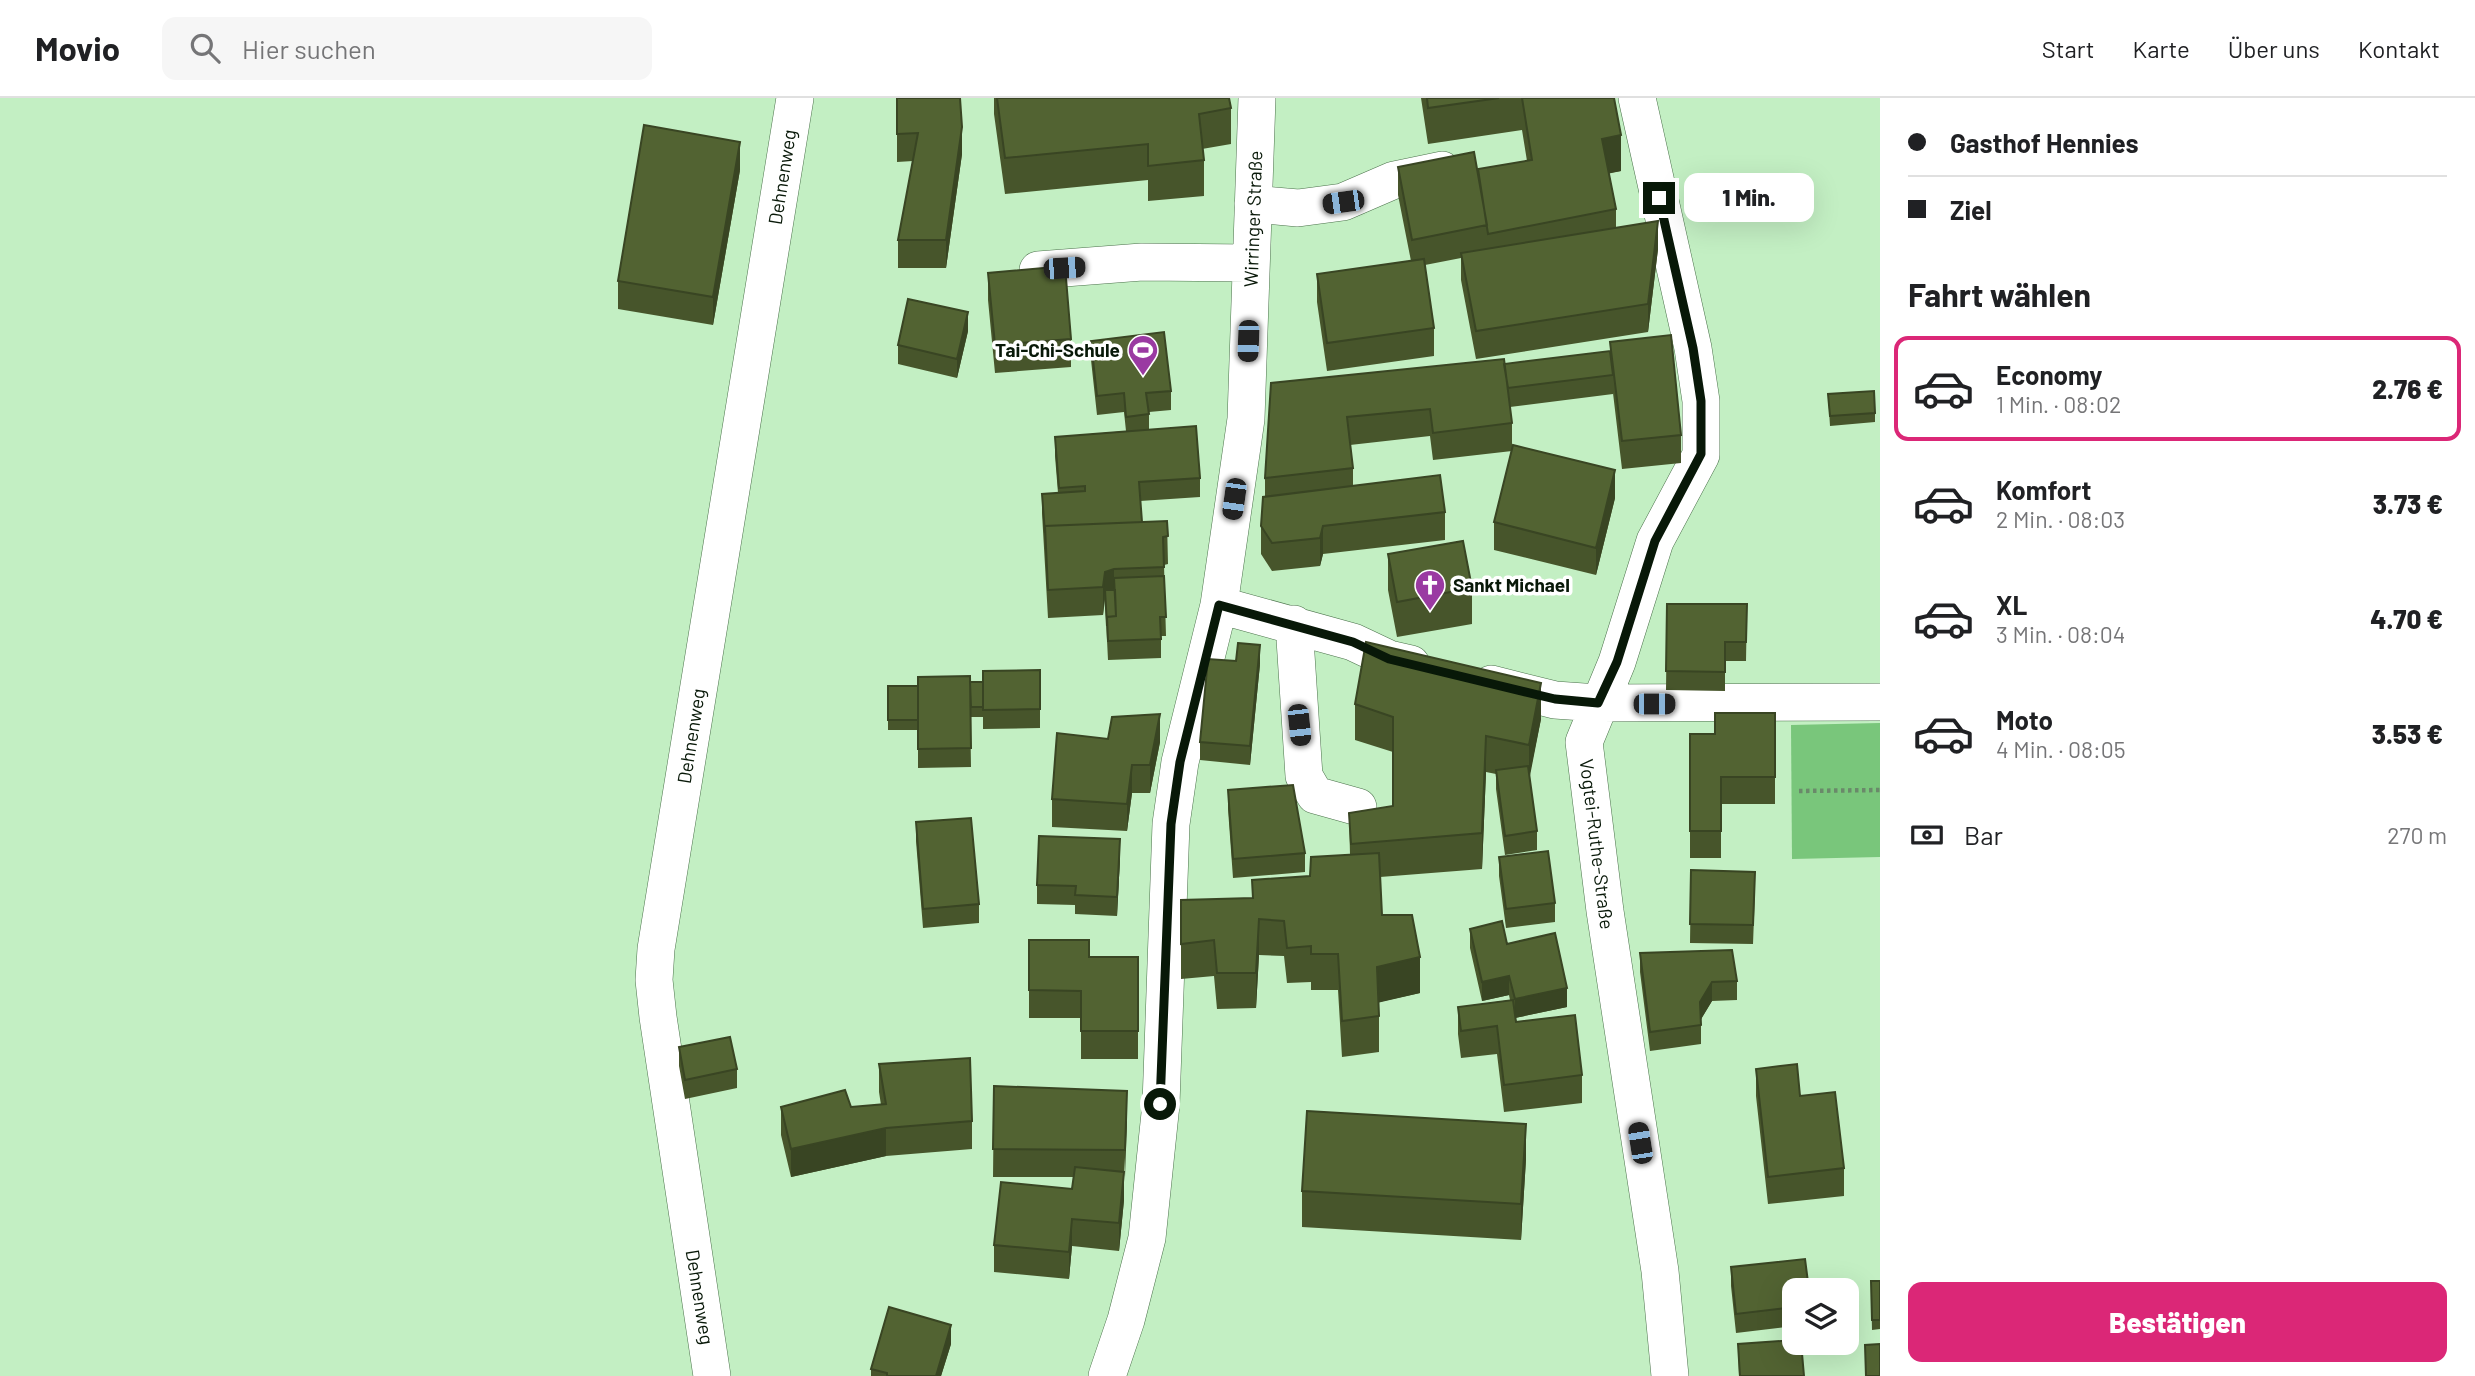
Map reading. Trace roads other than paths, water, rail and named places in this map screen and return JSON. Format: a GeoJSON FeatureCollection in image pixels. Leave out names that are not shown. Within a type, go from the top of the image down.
{"type":"FeatureCollection","features":[{"type":"Feature","properties":{"kind":"street","name":"Dehnenweg"},"geometry":{"type":"LineString","coordinates":[[712,1376],[658,1017],[654,980],[656,949],[795,98]]}},
{"type":"Feature","properties":{"kind":"street","name":"Wirringer Straße"},"geometry":{"type":"LineString","coordinates":[[1107,1376],[1126,1320],[1147,1238],[1160,1104],[1171,824],[1180,762],[1219,605],[1246,419],[1257,98]]}},
{"type":"Feature","properties":{"kind":"street","name":"Vogtei-Ruthe-Straße"},"geometry":{"type":"LineString","coordinates":[[1637,98],[1693,348],[1701,401],[1701,454],[1655,541],[1617,662],[1584,742],[1605,911],[1660,1271],[1670,1376]]}},
{"type":"Feature","properties":{"kind":"street"},"geometry":{"type":"LineString","coordinates":[[1253,204],[1298,208],[1343,202],[1394,180],[1442,170]]}},
{"type":"Feature","properties":{"kind":"street"},"geometry":{"type":"LineString","coordinates":[[1038,270],[1142,262],[1251,263]]}},
{"type":"Feature","properties":{"kind":"street"},"geometry":{"type":"LineString","coordinates":[[1219,605],[1353,642],[1389,659],[1555,699],[1598,703],[1880,702]]}},
{"type":"Feature","properties":{"kind":"street"},"geometry":{"type":"LineString","coordinates":[[1294,624],[1304,776],[1315,795],[1358,807]]}},
{"type":"Feature","properties":{"kind":"place","name":"Tai-Chi-Schule"},"geometry":{"type":"Point","coordinates":[1143,377]}},
{"type":"Feature","properties":{"kind":"place","name":"Sankt Michael"},"geometry":{"type":"Point","coordinates":[1430,612]}}]}
